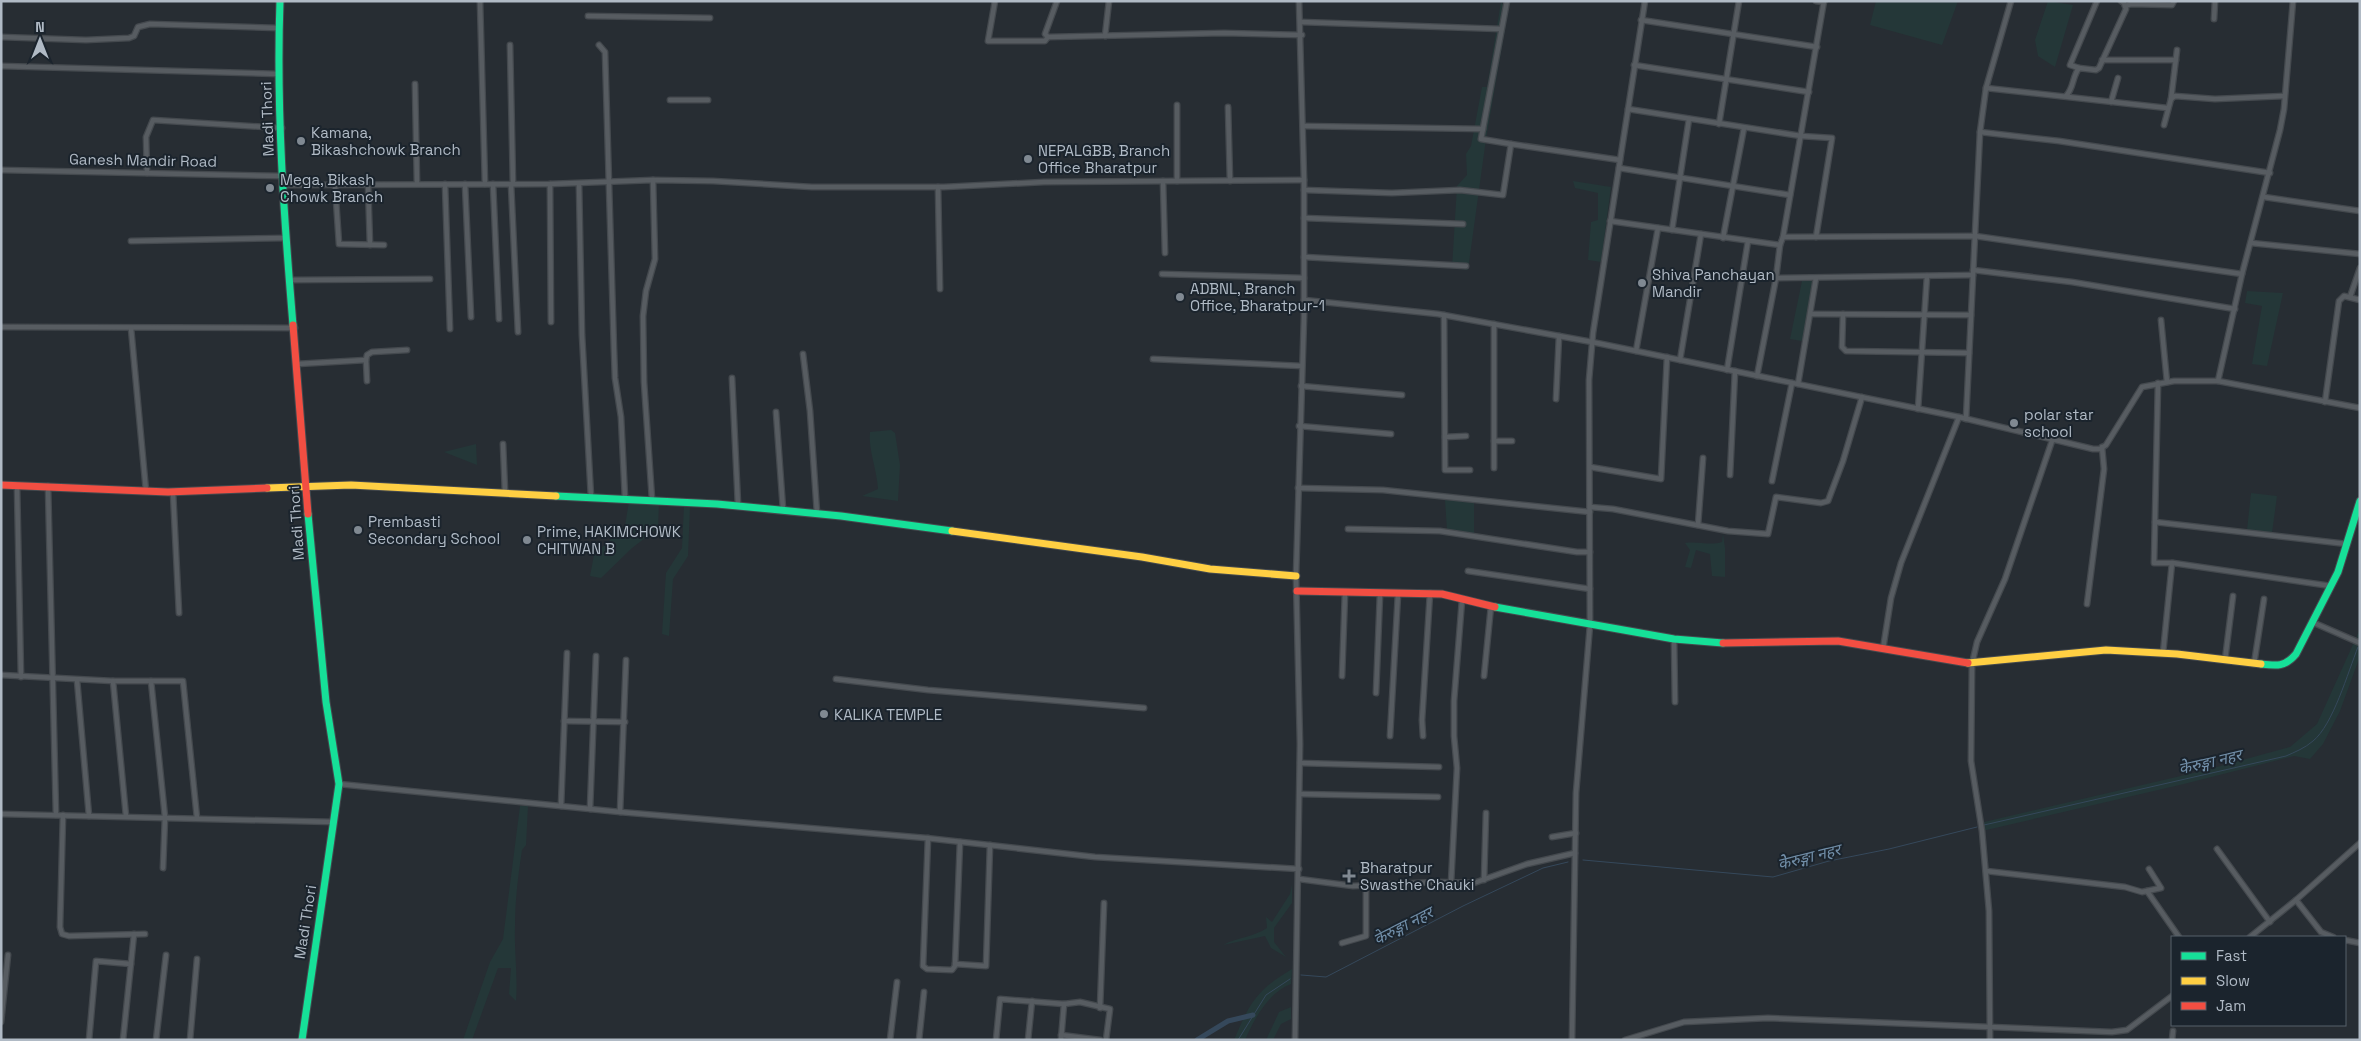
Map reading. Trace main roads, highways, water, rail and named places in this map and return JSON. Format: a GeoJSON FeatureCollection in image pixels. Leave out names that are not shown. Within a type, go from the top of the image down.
{"type":"FeatureCollection","features":[{"type":"Feature","properties":{"kind":"waterway","name":"केेरुङ्गा नहर"},"geometry":{"type":"LineString","coordinates":[[1984,825],[2286,756],[2307,746],[2327,723],[2358,647]]}},
{"type":"Feature","properties":{"kind":"waterway","name":"केेरुङ्गा नहर"},"geometry":{"type":"LineString","coordinates":[[1583,860],[1773,877],[1829,861],[1889,849],[1977,827]]}},
{"type":"Feature","properties":{"kind":"waterway","name":"केरुङ्गा नहर"},"geometry":{"type":"LineString","coordinates":[[1301,975],[1326,977],[1463,906],[1543,868],[1568,862]]}},
{"type":"Feature","properties":{"kind":"waterway"},"geometry":{"type":"LineString","coordinates":[[1238,1040],[1266,995],[1290,979]]}},
{"type":"Feature","properties":{"kind":"waterway"},"geometry":{"type":"LineString","coordinates":[[1197,1040],[1228,1021],[1253,1015]]}},
{"type":"Feature","properties":{"kind":"place","name":"Kamana, Bikashchowk Branch"},"geometry":{"type":"Point","coordinates":[301,141]}},
{"type":"Feature","properties":{"kind":"place","name":"NEPALGBB, Branch Office Bharatpur"},"geometry":{"type":"Point","coordinates":[1028,159]}},
{"type":"Feature","properties":{"kind":"place","name":"Mega, Bikash Chowk Branch"},"geometry":{"type":"Point","coordinates":[270,188]}},
{"type":"Feature","properties":{"kind":"place","name":"Shiva Panchayan Mandir"},"geometry":{"type":"Point","coordinates":[1642,283]}},
{"type":"Feature","properties":{"kind":"place","name":"ADBNL, Branch Office, Bharatpur-1"},"geometry":{"type":"Point","coordinates":[1180,297]}},
{"type":"Feature","properties":{"kind":"place","name":"polar star school"},"geometry":{"type":"Point","coordinates":[2014,423]}},
{"type":"Feature","properties":{"kind":"place","name":"Prembasti Secondary School"},"geometry":{"type":"Point","coordinates":[358,530]}},
{"type":"Feature","properties":{"kind":"place","name":"Prime, HAKIMCHOWK CHITWAN B"},"geometry":{"type":"Point","coordinates":[527,540]}},
{"type":"Feature","properties":{"kind":"place","name":"KALIKA TEMPLE"},"geometry":{"type":"Point","coordinates":[824,714]}},
{"type":"Feature","properties":{"kind":"place","name":"Bharatpur Swasthe Chauki"},"geometry":{"type":"Point","coordinates":[1349,876]}}]}
